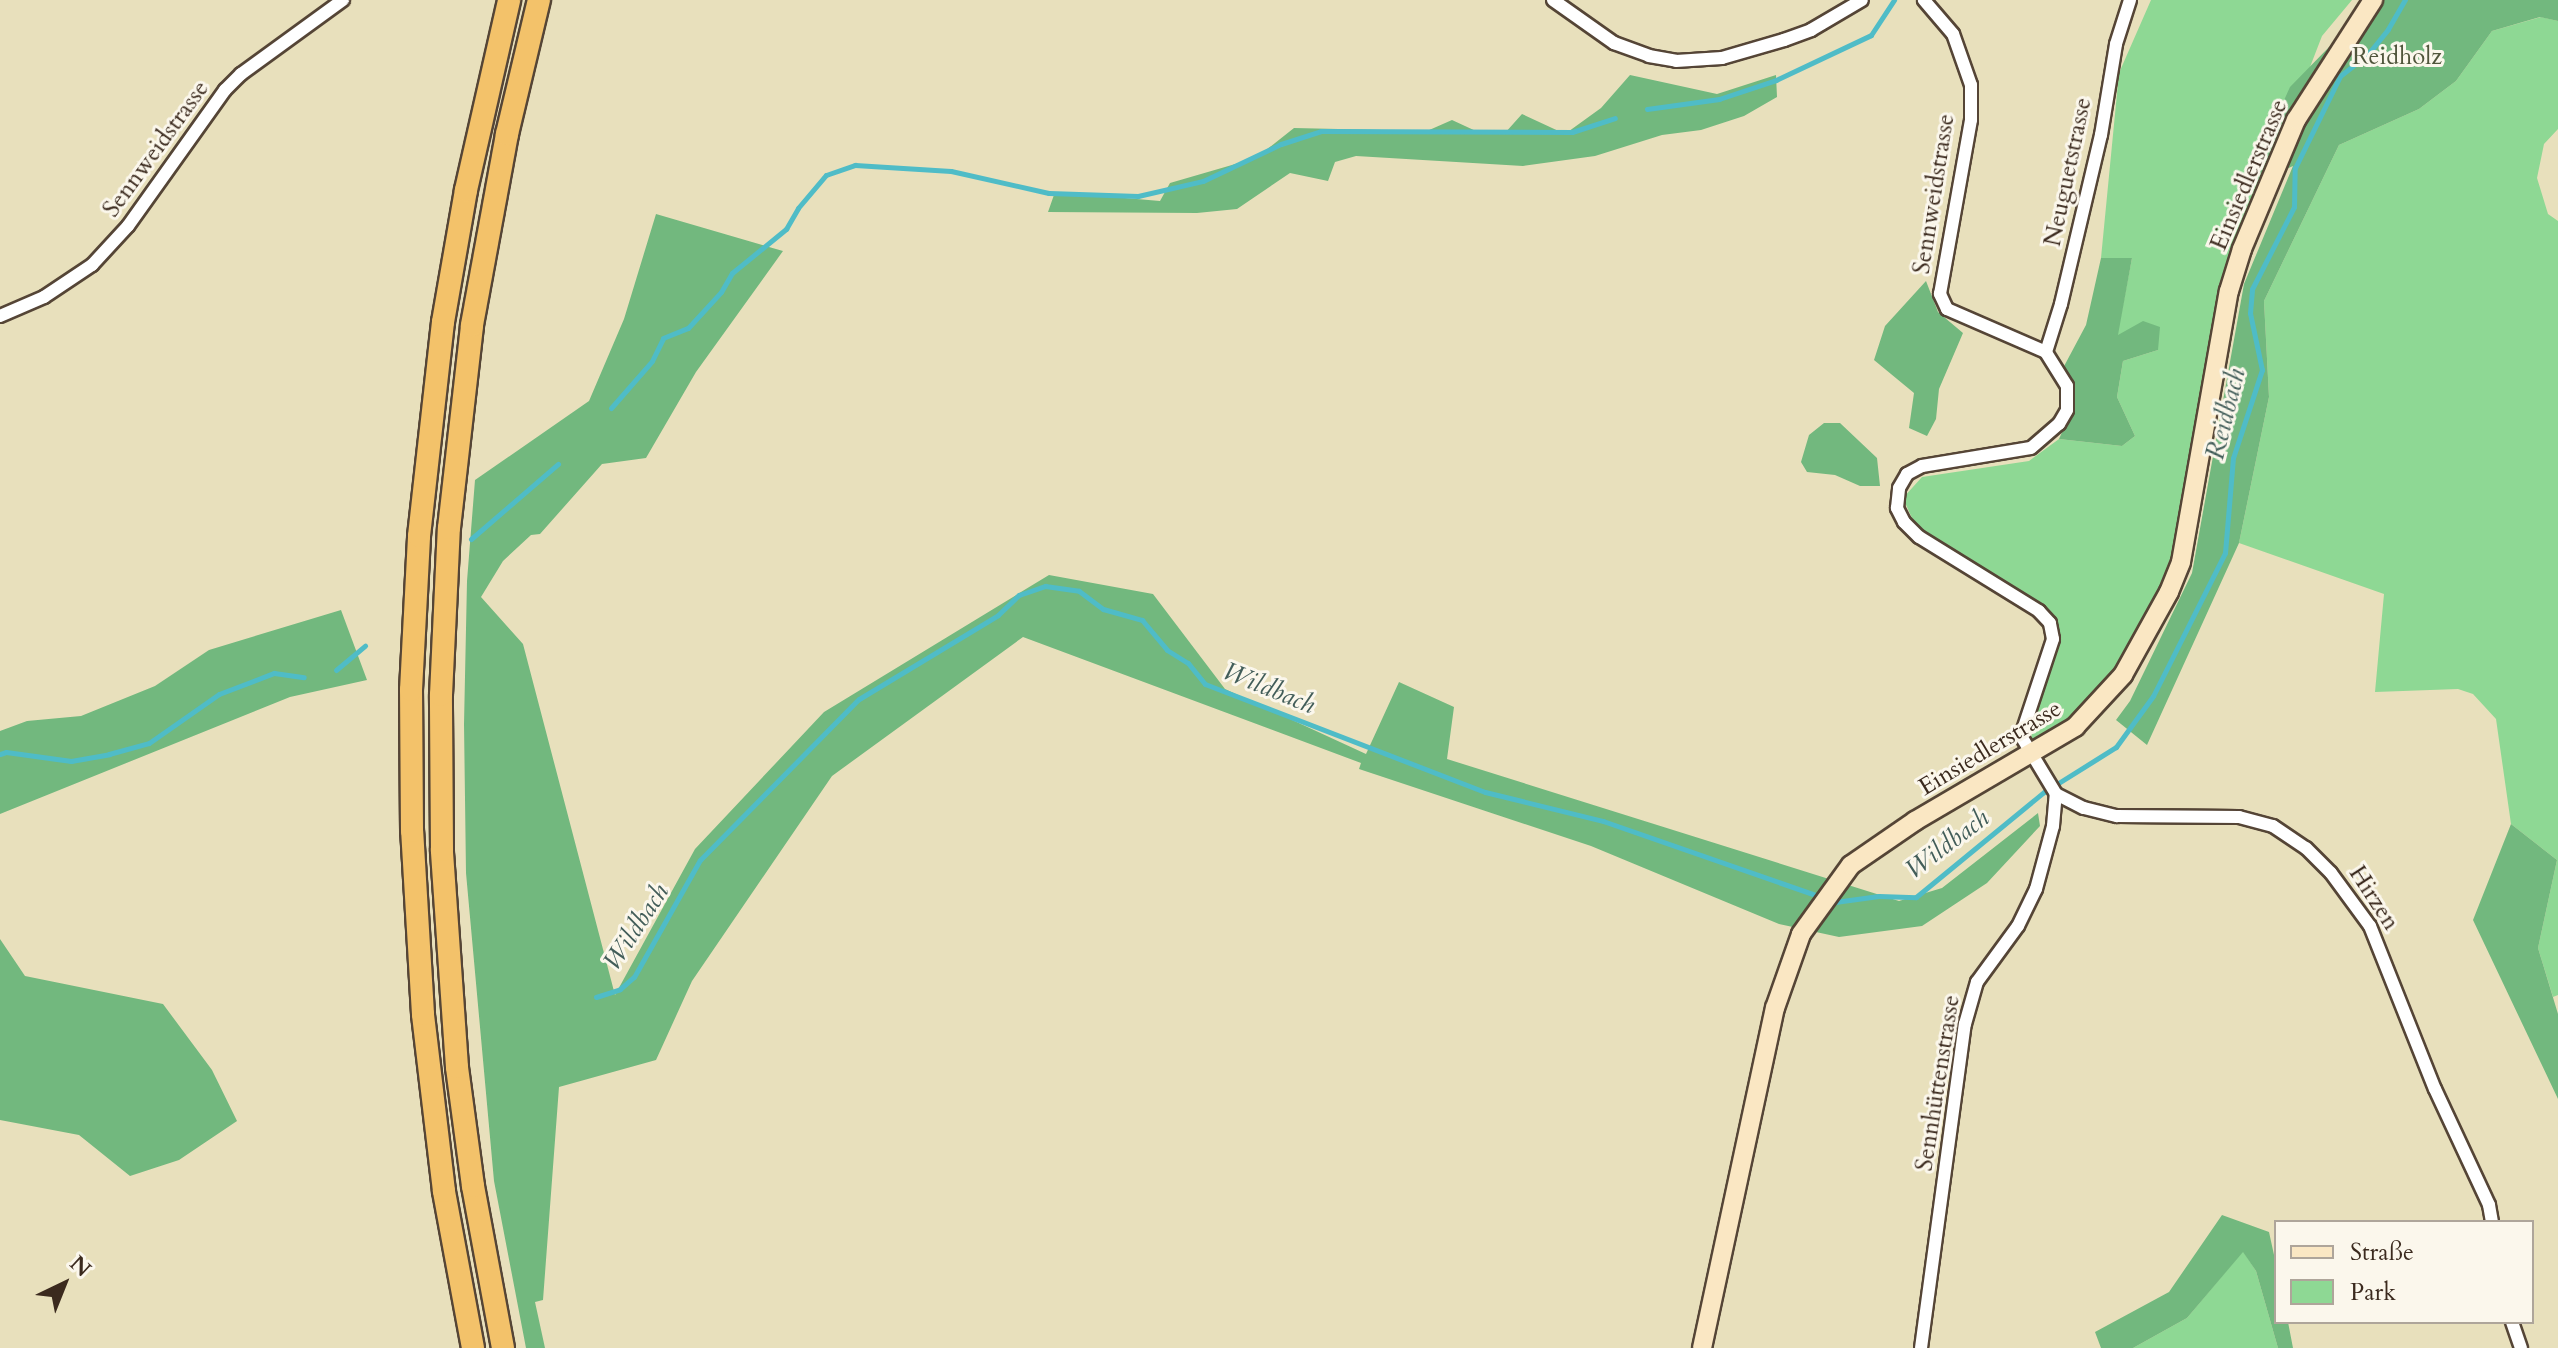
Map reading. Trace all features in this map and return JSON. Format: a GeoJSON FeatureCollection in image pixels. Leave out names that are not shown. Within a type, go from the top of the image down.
{"type":"FeatureCollection","features":[{"type":"Feature","properties":{"kind":"highway"},"geometry":{"type":"LineString","coordinates":[[473,1348],[444,1191],[427,1059],[412,831],[411,690],[419,536],[437,369],[466,190],[509,0]]}},
{"type":"Feature","properties":{"kind":"highway"},"geometry":{"type":"LineString","coordinates":[[503,1348],[473,1186],[457,1067],[442,850],[441,695],[449,528],[468,355],[494,198],[539,0]]}},
{"type":"Feature","properties":{"kind":"main road","name":"Einsiedlerstrasse"},"geometry":{"type":"LineString","coordinates":[[1702,1348],[1775,1008],[1801,934],[1822,900],[1851,865],[1880,844],[2075,727],[2096,709],[2123,675],[2169,592],[2181,562],[2229,291],[2242,249],[2296,120],[2373,0]]}},
{"type":"Feature","properties":{"kind":"street","name":"Sennweidstrasse"},"geometry":{"type":"LineString","coordinates":[[0,316],[44,297],[92,265],[128,226],[225,90],[241,74],[343,0]]}},
{"type":"Feature","properties":{"kind":"street"},"geometry":{"type":"LineString","coordinates":[[1553,0],[1614,43],[1649,56],[1676,61],[1722,58],[1784,40],[1811,30],[1862,0]]}},
{"type":"Feature","properties":{"kind":"street","name":"Sennweidstrasse"},"geometry":{"type":"LineString","coordinates":[[1924,0],[1953,34],[1971,85],[1971,120],[1940,294],[1947,309],[2046,352]]}},
{"type":"Feature","properties":{"kind":"street","name":"Neuguetstrasse"},"geometry":{"type":"LineString","coordinates":[[2046,352],[2061,304],[2101,135],[2116,44],[2130,0]]}},
{"type":"Feature","properties":{"kind":"street"},"geometry":{"type":"LineString","coordinates":[[2046,352],[2067,386],[2067,410],[2046,438],[2031,448],[1995,457],[1922,466],[1907,474],[1899,488],[1897,508],[1904,522],[1919,537],[2039,611],[2050,623],[2053,639],[2049,660],[2021,736],[2056,794]]}},
{"type":"Feature","properties":{"kind":"street","name":"Hirzen"},"geometry":{"type":"LineString","coordinates":[[2056,794],[2084,808],[2117,816],[2239,817],[2273,826],[2306,848],[2331,873],[2370,926],[2435,1089],[2489,1205],[2492,1220]]}},
{"type":"Feature","properties":{"kind":"street","name":"Sennhüttenstrasse"},"geometry":{"type":"LineString","coordinates":[[1921,1348],[1965,1024],[1977,982],[2018,926],[2036,889],[2046,858],[2056,794]]}},
{"type":"Feature","properties":{"kind":"street"},"geometry":{"type":"LineString","coordinates":[[2513,1324],[2521,1348]]}},
{"type":"Feature","properties":{"kind":"green space"},"geometry":{"type":"Polygon","coordinates":[[[2151,0],[2352,0],[2322,36],[2229,276],[2175,565],[2118,675],[2078,719],[2031,747],[2032,725],[2061,641],[2056,618],[1919,534],[1903,498],[1922,477],[2029,461],[2059,439],[2122,446],[2135,436],[2117,397],[2123,361],[2158,350],[2117,336],[2132,258],[2101,258],[2119,73],[2151,0]]]}},
{"type":"Feature","properties":{"kind":"green space","name":"Reidholz"},"geometry":{"type":"Polygon","coordinates":[[[2375,0],[2558,0],[2558,21],[2540,17],[2492,31],[2456,81],[2419,109],[2339,145],[2264,301],[2269,397],[2239,543],[2147,745],[2116,720],[2130,701],[2192,573],[2244,284],[2293,166],[2243,190],[2290,87],[2375,0]]]}},
{"type":"Feature","properties":{"kind":"green space"},"geometry":{"type":"Polygon","coordinates":[[[2541,17],[2558,21],[2558,129],[2544,144],[2537,178],[2548,214],[2558,221],[2558,995],[2553,997],[2538,948],[2557,860],[2511,824],[2496,719],[2473,694],[2458,689],[2375,692],[2384,594],[2239,543],[2269,397],[2264,301],[2339,145],[2419,109],[2456,81],[2492,31],[2541,17]]]}},
{"type":"Feature","properties":{"kind":"green space"},"geometry":{"type":"Polygon","coordinates":[[[1630,75],[1717,94],[1776,75],[1777,97],[1744,116],[1701,130],[1662,135],[1595,156],[1523,166],[1356,156],[1335,162],[1328,181],[1290,173],[1237,209],[1197,213],[1048,212],[1055,192],[1160,201],[1170,183],[1256,158],[1294,128],[1427,131],[1452,120],[1478,132],[1505,133],[1522,114],[1565,134],[1601,108],[1630,75]]]}},
{"type":"Feature","properties":{"kind":"green space"},"geometry":{"type":"Polygon","coordinates":[[[656,214],[783,251],[696,372],[646,458],[602,464],[540,534],[531,535],[503,561],[481,597],[523,644],[615,995],[695,849],[824,712],[1049,575],[1153,594],[1225,689],[1366,754],[1399,682],[1454,707],[1447,759],[1899,901],[1942,888],[2038,813],[2040,826],[1987,883],[1922,926],[1839,937],[1779,924],[1591,846],[1359,769],[1361,763],[1023,637],[832,776],[692,981],[656,1060],[559,1087],[543,1300],[535,1302],[545,1348],[526,1348],[494,1181],[466,873],[464,724],[467,581],[475,480],[589,401],[624,319],[656,214]]]}},
{"type":"Feature","properties":{"kind":"green space"},"geometry":{"type":"Polygon","coordinates":[[[2101,258],[2132,258],[2118,335],[2143,321],[2160,327],[2158,350],[2123,361],[2117,397],[2135,436],[2122,446],[2059,439],[2072,410],[2062,370],[2086,325],[2101,258]]]}},
{"type":"Feature","properties":{"kind":"green space"},"geometry":{"type":"Polygon","coordinates":[[[1926,281],[1938,312],[1963,333],[1939,389],[1936,419],[1927,436],[1909,428],[1914,393],[1874,360],[1885,326],[1926,281]]]}},
{"type":"Feature","properties":{"kind":"green space"},"geometry":{"type":"Polygon","coordinates":[[[1824,423],[1840,423],[1877,458],[1880,486],[1860,486],[1835,475],[1807,472],[1801,462],[1809,435],[1824,423]]]}},
{"type":"Feature","properties":{"kind":"green space"},"geometry":{"type":"Polygon","coordinates":[[[341,610],[367,680],[290,697],[0,814],[0,731],[27,721],[81,716],[155,686],[209,650],[341,610]]]}},
{"type":"Feature","properties":{"kind":"green space"},"geometry":{"type":"Polygon","coordinates":[[[2511,824],[2557,860],[2538,948],[2558,1014],[2558,1099],[2473,920],[2511,824]]]}},
{"type":"Feature","properties":{"kind":"green space"},"geometry":{"type":"Polygon","coordinates":[[[0,939],[25,976],[163,1004],[212,1070],[237,1121],[179,1160],[130,1176],[79,1135],[0,1120],[0,939]]]}},
{"type":"Feature","properties":{"kind":"green space"},"geometry":{"type":"Polygon","coordinates":[[[2222,1215],[2269,1232],[2274,1255],[2274,1324],[2288,1324],[2293,1348],[2278,1348],[2256,1271],[2243,1252],[2187,1318],[2133,1348],[2101,1348],[2095,1332],[2169,1292],[2222,1215]]]}},
{"type":"Feature","properties":{"kind":"green space"},"geometry":{"type":"Polygon","coordinates":[[[2243,1251],[2256,1271],[2278,1348],[2133,1348],[2187,1318],[2243,1251]]]}},
{"type":"Feature","properties":{"kind":"waterway"},"geometry":{"type":"LineString","coordinates":[[1647,109],[1719,99],[1776,80],[1871,35],[1894,0]]}},
{"type":"Feature","properties":{"kind":"waterway","name":"Wildbach"},"geometry":{"type":"LineString","coordinates":[[596,997],[620,989],[634,977],[700,860],[859,699],[998,615],[1019,595],[1045,586],[1079,591],[1103,609],[1142,620],[1167,650],[1188,663],[1205,684],[1485,792],[1603,821],[1835,902],[1879,896],[1916,897],[2044,792],[2116,747],[2153,696],[2225,553],[2233,458],[2262,370],[2250,313],[2252,289],[2294,207],[2295,168],[2340,76],[2368,54],[2405,0]]}},
{"type":"Feature","properties":{"kind":"waterway"},"geometry":{"type":"LineString","coordinates":[[611,408],[652,361],[663,338],[688,328],[721,292],[732,273],[786,229],[798,208],[826,175],[855,165],[951,171],[1049,193],[1138,196],[1203,181],[1281,144],[1321,131],[1572,132],[1615,118]]}},
{"type":"Feature","properties":{"kind":"waterway"},"geometry":{"type":"LineString","coordinates":[[471,539],[558,464]]}},
{"type":"Feature","properties":{"kind":"waterway"},"geometry":{"type":"LineString","coordinates":[[336,670],[365,646]]}},
{"type":"Feature","properties":{"kind":"waterway"},"geometry":{"type":"LineString","coordinates":[[0,754],[6,752],[71,761],[109,754],[149,743],[219,694],[274,673],[304,677]]}},
{"type":"Feature","properties":{"kind":"water label","name":"Reidbach"},"geometry":{"type":"Point","coordinates":[2226,414]}}]}
